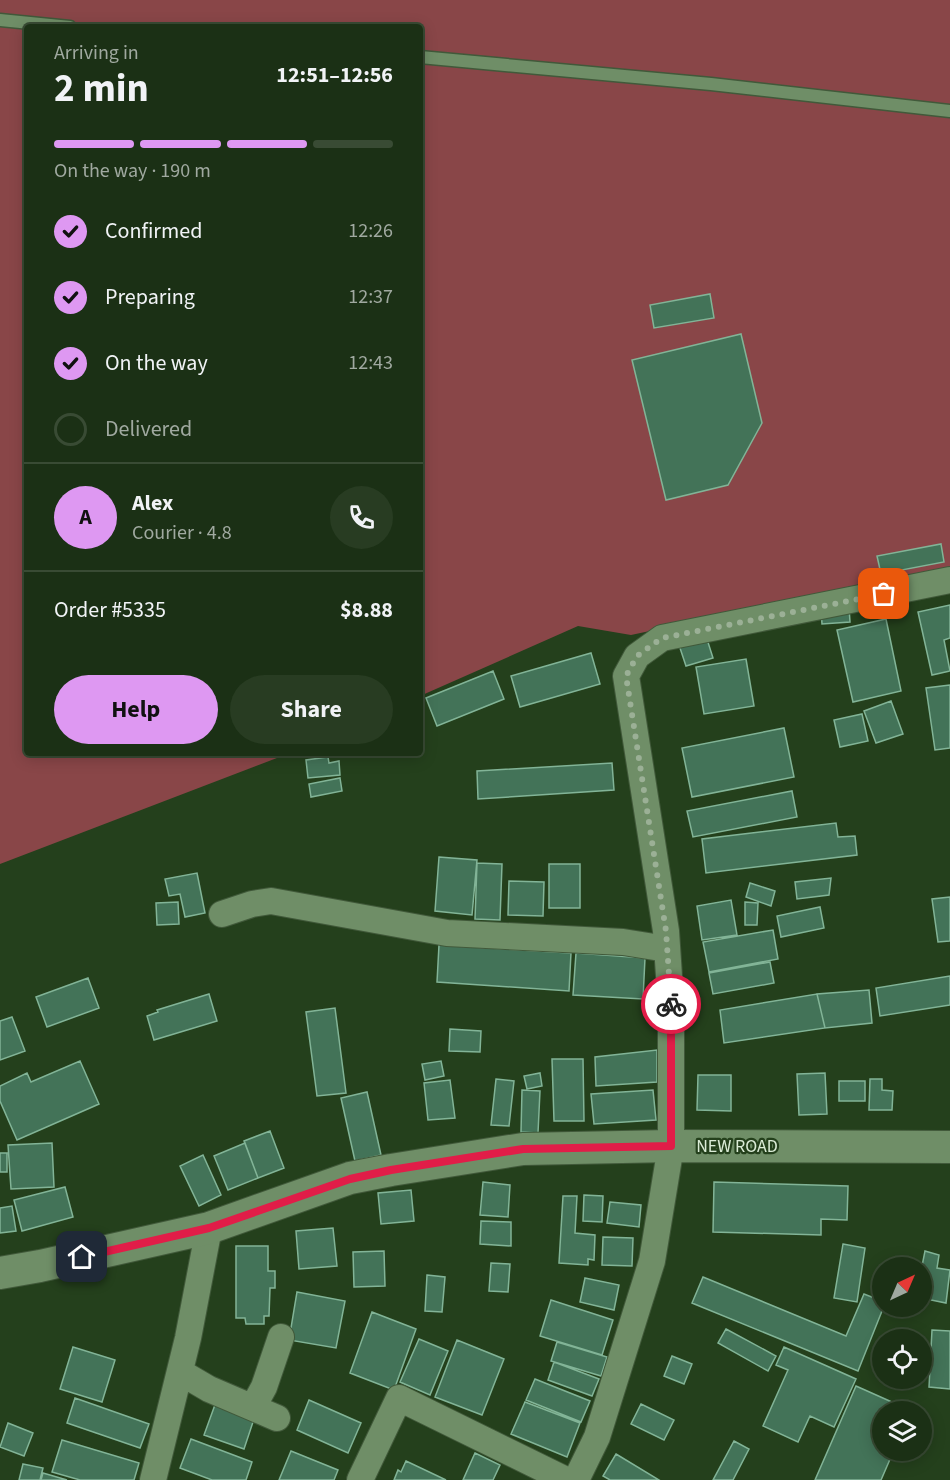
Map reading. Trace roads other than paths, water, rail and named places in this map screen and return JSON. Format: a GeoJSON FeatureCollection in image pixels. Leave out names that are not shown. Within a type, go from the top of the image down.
{"type":"FeatureCollection","features":[{"type":"Feature","properties":{"kind":"street"},"geometry":{"type":"LineString","coordinates":[[576,1480],[597,1437],[652,1261],[671,1146],[671,1006],[666,931],[626,676],[637,656],[662,638],[950,580]]}},
{"type":"Feature","properties":{"kind":"street"},"geometry":{"type":"LineString","coordinates":[[222,914],[252,904],[271,901],[447,933],[623,942],[667,949]]}},
{"type":"Feature","properties":{"kind":"street","name":"NEW ROAD"},"geometry":{"type":"LineString","coordinates":[[0,1273],[209,1228],[350,1179],[391,1170],[523,1149],[671,1146],[950,1147]]}},
{"type":"Feature","properties":{"kind":"street"},"geometry":{"type":"LineString","coordinates":[[153,1480],[188,1338],[209,1228]]}},
{"type":"Feature","properties":{"kind":"street"},"geometry":{"type":"LineString","coordinates":[[253,1407],[264,1387],[281,1337]]}},
{"type":"Feature","properties":{"kind":"street"},"geometry":{"type":"LineString","coordinates":[[180,1372],[209,1389],[277,1418]]}},
{"type":"Feature","properties":{"kind":"street"},"geometry":{"type":"LineString","coordinates":[[360,1480],[399,1398],[566,1480]]}},
{"type":"Feature","properties":{"kind":"lane"},"geometry":{"type":"LineString","coordinates":[[0,20],[40,24]]}},
{"type":"Feature","properties":{"kind":"lane"},"geometry":{"type":"LineString","coordinates":[[423,57],[711,84],[950,111]]}}]}
